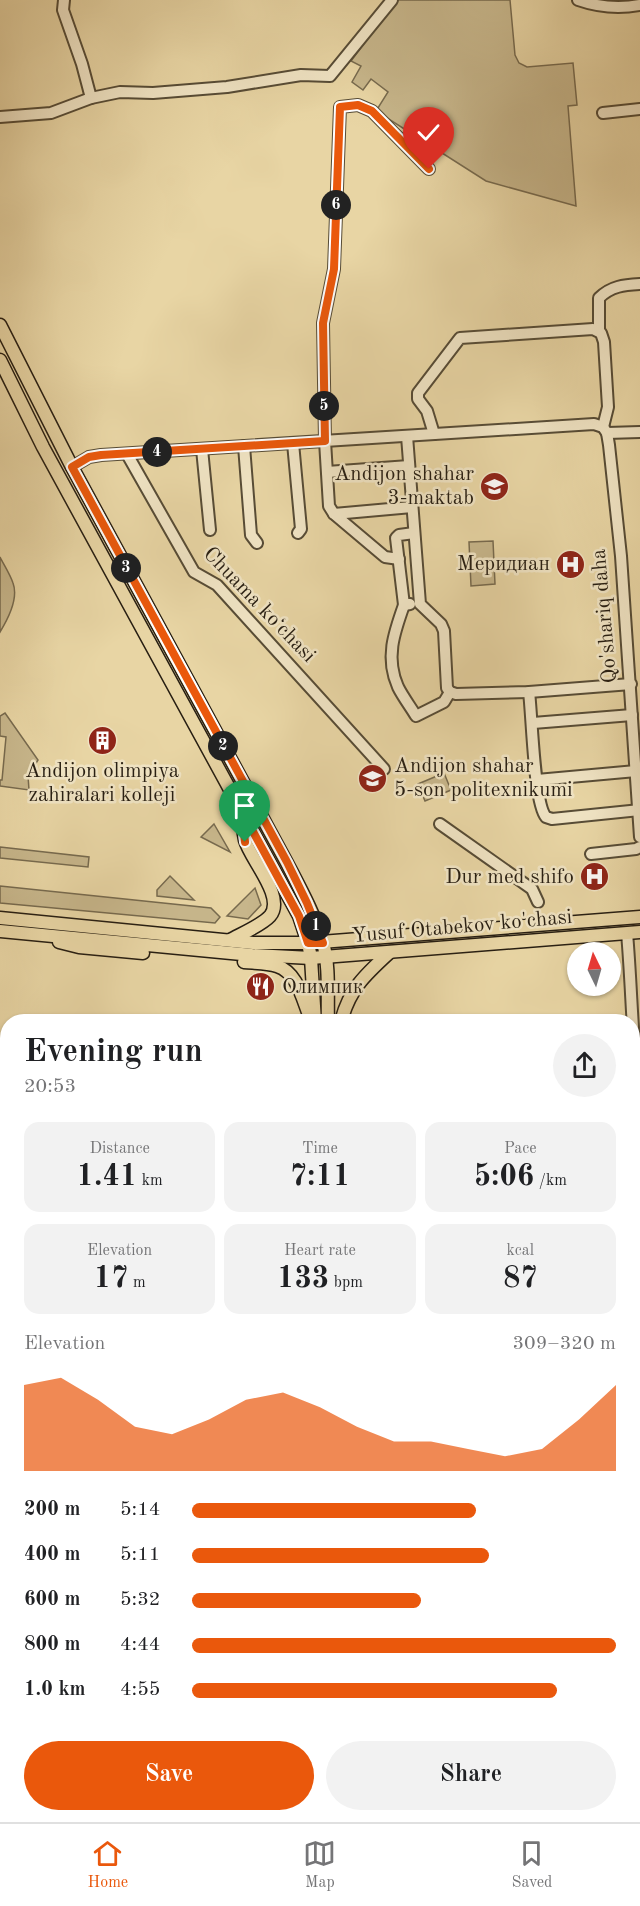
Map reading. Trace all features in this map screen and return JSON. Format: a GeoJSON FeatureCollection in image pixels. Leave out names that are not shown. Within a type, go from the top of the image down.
{"type":"FeatureCollection","features":[{"type":"Feature","properties":{"kind":"main road"},"geometry":{"type":"LineString","coordinates":[[0,325],[72,467],[287,862],[307,903],[323,943],[326,957],[328,1014]]}},
{"type":"Feature","properties":{"kind":"main road"},"geometry":{"type":"LineString","coordinates":[[16,354],[0,361],[48,457],[299,916],[311,958],[313,1014]]}},
{"type":"Feature","properties":{"kind":"main road"},"geometry":{"type":"LineString","coordinates":[[230,940],[268,919],[274,909],[274,899],[270,889],[245,842],[244,815]]}},
{"type":"Feature","properties":{"kind":"main road","name":"Yusuf Otabekov ko'chasi"},"geometry":{"type":"LineString","coordinates":[[0,918],[253,943],[323,943],[640,917]]}},
{"type":"Feature","properties":{"kind":"main road","name":"Yusuf Otabekov ko'chasi"},"geometry":{"type":"LineString","coordinates":[[0,931],[252,955],[311,958],[640,932]]}},
{"type":"Feature","properties":{"kind":"main road"},"geometry":{"type":"LineString","coordinates":[[51,936],[60,943],[79,947],[279,967],[293,978],[309,1014]]}},
{"type":"Feature","properties":{"kind":"main road"},"geometry":{"type":"LineString","coordinates":[[343,1014],[357,984],[390,952]]}},
{"type":"Feature","properties":{"kind":"street"},"geometry":{"type":"LineString","coordinates":[[64,0],[63,10],[91,98]]}},
{"type":"Feature","properties":{"kind":"street"},"geometry":{"type":"LineString","coordinates":[[0,117],[51,113],[91,98],[130,91],[153,93],[227,87],[300,75],[330,76],[392,0]]}},
{"type":"Feature","properties":{"kind":"street"},"geometry":{"type":"LineString","coordinates":[[578,0],[595,6],[640,5]]}},
{"type":"Feature","properties":{"kind":"street"},"geometry":{"type":"LineString","coordinates":[[399,559],[385,557],[334,514],[329,506],[325,441],[323,323],[334,269],[340,107],[358,105],[372,111],[429,169]]}},
{"type":"Feature","properties":{"kind":"street"},"geometry":{"type":"LineString","coordinates":[[603,113],[640,109]]}},
{"type":"Feature","properties":{"kind":"street","name":"Qo'shariq daha"},"geometry":{"type":"LineString","coordinates":[[640,284],[616,286],[606,290],[599,298],[599,331],[604,342],[608,407],[605,430],[621,555],[639,792],[640,837]]}},
{"type":"Feature","properties":{"kind":"street"},"geometry":{"type":"LineString","coordinates":[[434,434],[427,411],[418,399],[418,393],[460,338],[593,329],[599,331]]}},
{"type":"Feature","properties":{"kind":"street"},"geometry":{"type":"LineString","coordinates":[[72,467],[89,457],[594,424],[605,430],[640,432]]}},
{"type":"Feature","properties":{"kind":"street"},"geometry":{"type":"LineString","coordinates":[[407,436],[420,604],[441,624],[444,631],[447,688],[450,692],[456,694],[529,692],[631,684]]}},
{"type":"Feature","properties":{"kind":"street"},"geometry":{"type":"LineString","coordinates":[[293,443],[301,529],[298,533]]}},
{"type":"Feature","properties":{"kind":"street"},"geometry":{"type":"LineString","coordinates":[[244,446],[251,535],[257,543]]}},
{"type":"Feature","properties":{"kind":"street"},"geometry":{"type":"LineString","coordinates":[[202,449],[210,530]]}},
{"type":"Feature","properties":{"kind":"street","name":"Chuama koʻchasi"},"geometry":{"type":"LineString","coordinates":[[127,454],[194,572],[217,585],[384,769]]}},
{"type":"Feature","properties":{"kind":"street"},"geometry":{"type":"LineString","coordinates":[[327,472],[409,466]]}},
{"type":"Feature","properties":{"kind":"street"},"geometry":{"type":"LineString","coordinates":[[334,514],[412,507]]}},
{"type":"Feature","properties":{"kind":"street"},"geometry":{"type":"LineString","coordinates":[[414,533],[399,535],[396,538],[404,605],[392,643],[393,669],[398,687],[416,716],[444,702],[450,692]]}},
{"type":"Feature","properties":{"kind":"street"},"geometry":{"type":"LineString","coordinates":[[404,605],[420,604]]}},
{"type":"Feature","properties":{"kind":"street"},"geometry":{"type":"LineString","coordinates":[[529,692],[540,807],[546,817],[552,819],[639,810]]}},
{"type":"Feature","properties":{"kind":"street"},"geometry":{"type":"LineString","coordinates":[[533,723],[632,715]]}},
{"type":"Feature","properties":{"kind":"street"},"geometry":{"type":"LineString","coordinates":[[537,780],[636,771]]}},
{"type":"Feature","properties":{"kind":"street"},"geometry":{"type":"LineString","coordinates":[[440,824],[532,889],[538,902]]}},
{"type":"Feature","properties":{"kind":"street"},"geometry":{"type":"LineString","coordinates":[[591,854],[640,847]]}},
{"type":"Feature","properties":{"kind":"street"},"geometry":{"type":"LineString","coordinates":[[627,933],[633,1014]]}},
{"type":"Feature","properties":{"kind":"shaded area"},"geometry":{"type":"Polygon","coordinates":[[[396,0],[510,0],[515,55],[519,63],[527,67],[573,63],[577,105],[568,106],[576,206],[486,181],[376,111],[388,92],[371,79],[363,90],[352,82],[361,66],[351,61],[396,0]]]}},
{"type":"Feature","properties":{"kind":"shaded area"},"geometry":{"type":"Polygon","coordinates":[[[493,541],[495,584],[471,586],[469,542],[493,541]]]}},
{"type":"Feature","properties":{"kind":"shaded area"},"geometry":{"type":"Polygon","coordinates":[[[0,557],[12,580],[15,596],[0,632],[0,557]]]}},
{"type":"Feature","properties":{"kind":"shaded area"},"geometry":{"type":"Polygon","coordinates":[[[5,713],[38,760],[28,776],[29,790],[0,786],[6,737],[0,736],[0,716],[5,713]]]}},
{"type":"Feature","properties":{"kind":"shaded area"},"geometry":{"type":"Polygon","coordinates":[[[444,773],[451,790],[425,801],[418,784],[444,773]]]}},
{"type":"Feature","properties":{"kind":"shaded area"},"geometry":{"type":"Polygon","coordinates":[[[214,824],[230,852],[201,837],[214,824]]]}},
{"type":"Feature","properties":{"kind":"shaded area"},"geometry":{"type":"Polygon","coordinates":[[[0,847],[89,857],[88,867],[0,858],[0,847]]]}},
{"type":"Feature","properties":{"kind":"shaded area"},"geometry":{"type":"Polygon","coordinates":[[[170,876],[194,900],[157,896],[157,890],[170,876]]]}},
{"type":"Feature","properties":{"kind":"shaded area"},"geometry":{"type":"Polygon","coordinates":[[[0,886],[211,908],[220,917],[215,923],[0,903],[0,886]]]}},
{"type":"Feature","properties":{"kind":"shaded area"},"geometry":{"type":"Polygon","coordinates":[[[255,888],[261,905],[248,919],[227,916],[255,888]]]}},
{"type":"Feature","properties":{"kind":"place","name":"Andijon shahar 3-maktab"},"geometry":{"type":"Point","coordinates":[495,486]}},
{"type":"Feature","properties":{"kind":"place","name":"Меридиан"},"geometry":{"type":"Point","coordinates":[571,564]}},
{"type":"Feature","properties":{"kind":"place","name":"Andijon olimpiya zahiralari kolleji"},"geometry":{"type":"Point","coordinates":[102,740]}},
{"type":"Feature","properties":{"kind":"place","name":"Andijon shahar 5-son politexnikumi"},"geometry":{"type":"Point","coordinates":[373,778]}},
{"type":"Feature","properties":{"kind":"place","name":"Dur med shifo"},"geometry":{"type":"Point","coordinates":[595,877]}},
{"type":"Feature","properties":{"kind":"place","name":"Олимпик"},"geometry":{"type":"Point","coordinates":[261,987]}},
{"type":"Feature","properties":{"kind":"route"},"geometry":{"type":"LineString","coordinates":[[245,842],[244,815],[299,916],[308,943],[323,943],[287,862],[72,467],[89,457],[101,455],[325,441],[323,323],[334,269],[340,107],[358,105],[372,111],[429,169]]}}]}
